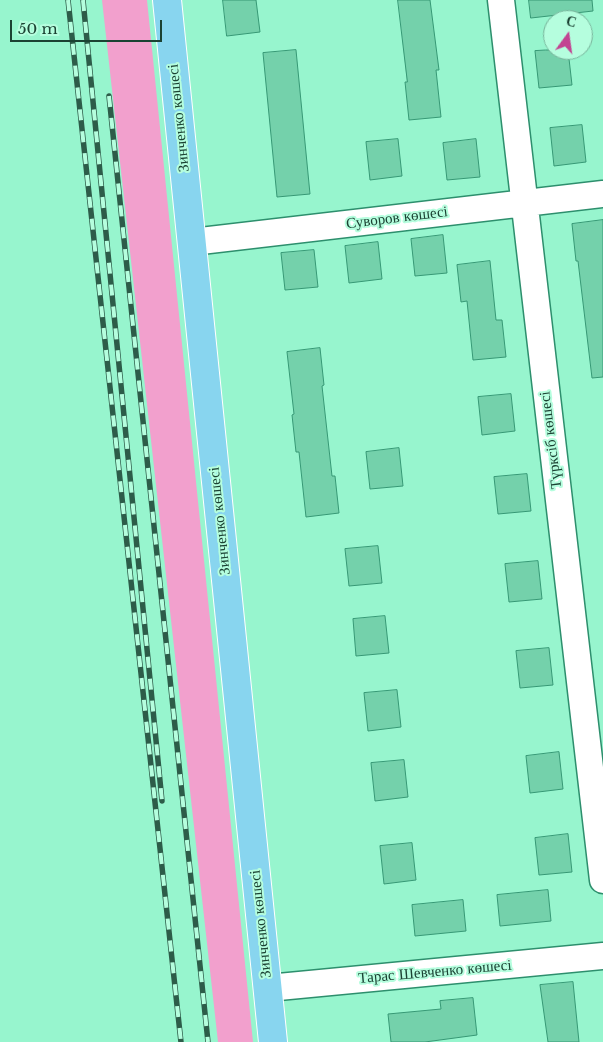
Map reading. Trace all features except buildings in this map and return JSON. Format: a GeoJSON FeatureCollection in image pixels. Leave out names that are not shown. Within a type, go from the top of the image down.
{"type":"FeatureCollection","features":[{"type":"Feature","properties":{"kind":"main road","name":"Зинченко көшесі"},"geometry":{"type":"LineString","coordinates":[[167,0],[273,1042]]}},
{"type":"Feature","properties":{"kind":"street","name":"Түрксіб көшесі"},"geometry":{"type":"LineString","coordinates":[[501,0],[603,880]]}},
{"type":"Feature","properties":{"kind":"street","name":"Суворов көшесі"},"geometry":{"type":"LineString","coordinates":[[192,242],[603,194]]}},
{"type":"Feature","properties":{"kind":"street","name":"Тарас Шевченко көшесі"},"geometry":{"type":"LineString","coordinates":[[268,988],[603,956]]}},
{"type":"Feature","properties":{"kind":"shaded area"},"geometry":{"type":"Polygon","coordinates":[[[102,0],[147,0],[253,1042],[218,1042],[102,0]]]}},
{"type":"Feature","properties":{"kind":"railway"},"geometry":{"type":"LineString","coordinates":[[68,0],[181,1042]]}},
{"type":"Feature","properties":{"kind":"railway"},"geometry":{"type":"LineString","coordinates":[[83,0],[162,801]]}},
{"type":"Feature","properties":{"kind":"railway"},"geometry":{"type":"LineString","coordinates":[[109,96],[208,1042]]}}]}
